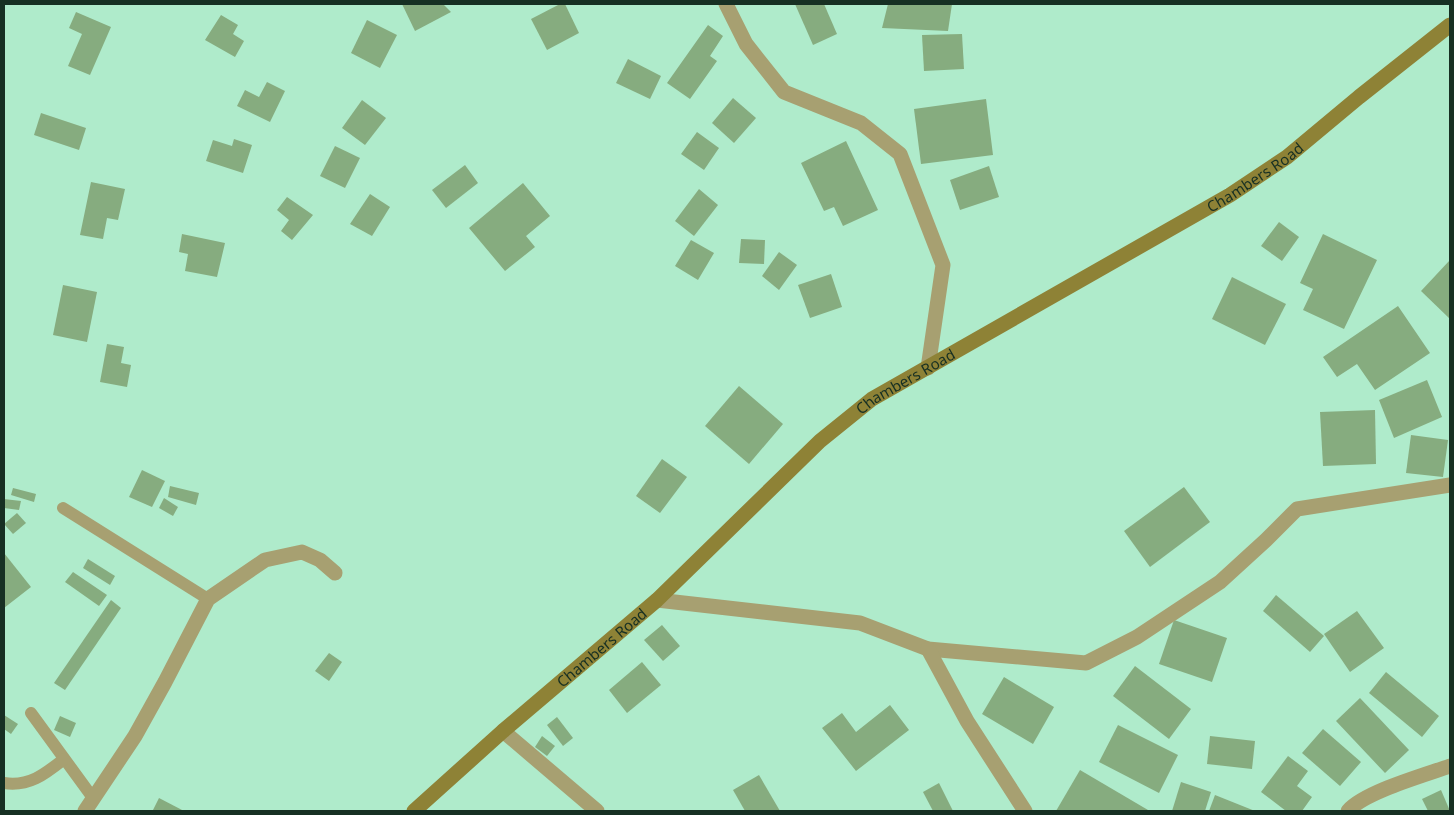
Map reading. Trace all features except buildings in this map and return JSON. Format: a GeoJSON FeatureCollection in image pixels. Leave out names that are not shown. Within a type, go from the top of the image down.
{"type":"FeatureCollection","features":[{"type":"Feature","properties":{"kind":"street"},"geometry":{"type":"LineString","coordinates":[[726,4],[746,44],[784,92],[861,123],[900,154],[943,265],[928,368]]}},
{"type":"Feature","properties":{"kind":"street","name":"Chambers Road"},"geometry":{"type":"LineString","coordinates":[[414,811],[503,731],[657,600],[820,441],[872,399],[1230,195],[1287,157],[1450,25]]}},
{"type":"Feature","properties":{"kind":"street"},"geometry":{"type":"LineString","coordinates":[[657,600],[860,623],[928,649],[1086,663],[1137,638],[1220,582],[1297,509],[1450,485]]}},
{"type":"Feature","properties":{"kind":"street"},"geometry":{"type":"LineString","coordinates":[[84,811],[134,736],[208,600],[266,560],[302,552],[320,560],[335,574]]}},
{"type":"Feature","properties":{"kind":"street"},"geometry":{"type":"LineString","coordinates":[[928,649],[966,721],[1025,811]]}},
{"type":"Feature","properties":{"kind":"street"},"geometry":{"type":"LineString","coordinates":[[503,731],[598,811]]}},
{"type":"Feature","properties":{"kind":"street"},"geometry":{"type":"LineString","coordinates":[[1348,811],[1375,794],[1450,766]]}},
{"type":"Feature","properties":{"kind":"lane"},"geometry":{"type":"LineString","coordinates":[[63,508],[208,600]]}},
{"type":"Feature","properties":{"kind":"lane"},"geometry":{"type":"LineString","coordinates":[[31,713],[94,798]]}},
{"type":"Feature","properties":{"kind":"lane"},"geometry":{"type":"LineString","coordinates":[[4,783],[15,785],[38,779],[64,759]]}}]}
